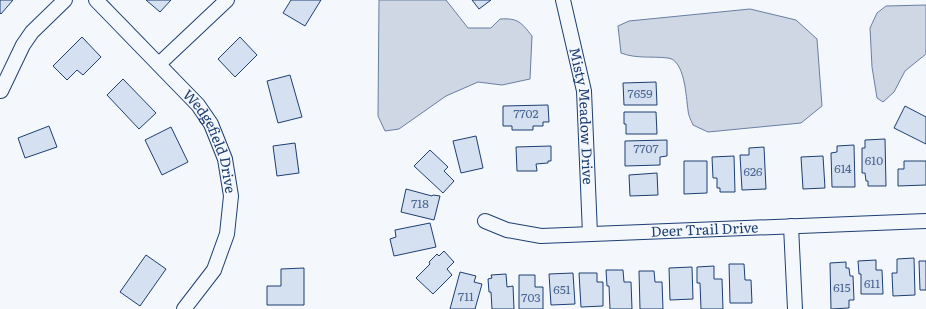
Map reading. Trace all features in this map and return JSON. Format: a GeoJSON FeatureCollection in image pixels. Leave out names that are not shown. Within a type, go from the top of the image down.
{"type":"FeatureCollection","features":[{"type":"Feature","properties":{"kind":"street"},"geometry":{"type":"LineString","coordinates":[[1,91],[32,32],[65,0]]}},
{"type":"Feature","properties":{"kind":"street","name":"Wedgefield Drive"},"geometry":{"type":"LineString","coordinates":[[96,0],[198,105],[211,124],[225,159],[231,196],[227,234],[214,270],[184,309]]}},
{"type":"Feature","properties":{"kind":"street"},"geometry":{"type":"LineString","coordinates":[[159,64],[227,0]]}},
{"type":"Feature","properties":{"kind":"street","name":"Misty Meadow Drive"},"geometry":{"type":"LineString","coordinates":[[563,0],[584,91],[590,234]]}},
{"type":"Feature","properties":{"kind":"street","name":"Deer Trail Drive"},"geometry":{"type":"LineString","coordinates":[[485,221],[507,230],[541,236],[926,221]]}},
{"type":"Feature","properties":{"kind":"street"},"geometry":{"type":"LineString","coordinates":[[791,226],[795,309]]}},
{"type":"Feature","properties":{"kind":"shaded area"},"geometry":{"type":"Polygon","coordinates":[[[379,0],[446,0],[468,28],[491,28],[500,19],[511,19],[519,22],[532,36],[530,79],[502,85],[478,82],[446,96],[399,129],[385,131],[378,116],[379,0]]]}},
{"type":"Feature","properties":{"kind":"shaded area"},"geometry":{"type":"Polygon","coordinates":[[[926,5],[926,54],[905,71],[894,92],[883,102],[877,98],[872,67],[870,28],[877,13],[886,6],[926,5]]]}},
{"type":"Feature","properties":{"kind":"shaded area"},"geometry":{"type":"Polygon","coordinates":[[[750,9],[796,20],[817,39],[822,106],[801,123],[708,132],[693,125],[688,114],[684,80],[678,65],[674,60],[668,58],[638,57],[621,53],[618,26],[629,21],[750,9]]]}},
{"type":"Feature","properties":{"kind":"building"},"geometry":{"type":"Polygon","coordinates":[[[0,0],[13,0],[1,14],[0,13],[0,0]]]}},
{"type":"Feature","properties":{"kind":"building"},"geometry":{"type":"Polygon","coordinates":[[[146,0],[171,0],[160,12],[146,0]]]}},
{"type":"Feature","properties":{"kind":"building"},"geometry":{"type":"Polygon","coordinates":[[[291,0],[321,0],[305,26],[283,13],[291,0]]]}},
{"type":"Feature","properties":{"kind":"building"},"geometry":{"type":"Polygon","coordinates":[[[472,0],[491,0],[479,9],[472,0]]]}},
{"type":"Feature","properties":{"kind":"building"},"geometry":{"type":"Polygon","coordinates":[[[82,37],[101,57],[83,75],[77,70],[67,80],[53,66],[82,37]]]}},
{"type":"Feature","properties":{"kind":"building"},"geometry":{"type":"Polygon","coordinates":[[[240,37],[257,55],[235,77],[218,59],[240,37]]]}},
{"type":"Feature","properties":{"kind":"building"},"geometry":{"type":"Polygon","coordinates":[[[290,75],[302,117],[278,123],[267,81],[290,75]]]}},
{"type":"Feature","properties":{"kind":"building"},"geometry":{"type":"Polygon","coordinates":[[[123,79],[156,113],[139,129],[107,95],[123,79]]]}},
{"type":"Feature","properties":{"kind":"building"},"geometry":{"type":"Polygon","coordinates":[[[656,82],[657,105],[624,105],[623,83],[656,82]]]}},
{"type":"Feature","properties":{"kind":"building"},"geometry":{"type":"Polygon","coordinates":[[[548,105],[549,122],[543,122],[543,126],[533,126],[533,130],[512,130],[512,126],[503,126],[503,106],[548,105]]]}},
{"type":"Feature","properties":{"kind":"building"},"geometry":{"type":"Polygon","coordinates":[[[905,106],[926,117],[926,144],[894,128],[905,106]]]}},
{"type":"Feature","properties":{"kind":"building"},"geometry":{"type":"Polygon","coordinates":[[[624,112],[656,112],[657,134],[626,134],[624,112]]]}},
{"type":"Feature","properties":{"kind":"building"},"geometry":{"type":"Polygon","coordinates":[[[49,126],[57,147],[25,158],[18,138],[49,126]]]}},
{"type":"Feature","properties":{"kind":"building"},"geometry":{"type":"Polygon","coordinates":[[[171,127],[188,162],[162,175],[145,140],[171,127]]]}},
{"type":"Feature","properties":{"kind":"building"},"geometry":{"type":"Polygon","coordinates":[[[476,136],[483,168],[461,173],[453,141],[476,136]]]}},
{"type":"Feature","properties":{"kind":"building"},"geometry":{"type":"Polygon","coordinates":[[[885,139],[886,186],[868,186],[865,173],[862,173],[862,148],[865,148],[865,140],[885,139]]]}},
{"type":"Feature","properties":{"kind":"building"},"geometry":{"type":"Polygon","coordinates":[[[667,140],[667,156],[660,157],[660,165],[625,166],[625,141],[667,140]]]}},
{"type":"Feature","properties":{"kind":"building"},"geometry":{"type":"Polygon","coordinates":[[[295,143],[299,173],[277,176],[273,146],[295,143]]]}},
{"type":"Feature","properties":{"kind":"building"},"geometry":{"type":"Polygon","coordinates":[[[854,145],[855,187],[832,187],[831,153],[837,152],[837,146],[854,145]]]}},
{"type":"Feature","properties":{"kind":"building"},"geometry":{"type":"Polygon","coordinates":[[[551,146],[551,161],[548,161],[548,163],[536,164],[537,171],[517,171],[516,147],[551,146]]]}},
{"type":"Feature","properties":{"kind":"building"},"geometry":{"type":"Polygon","coordinates":[[[764,147],[766,189],[742,190],[740,155],[749,155],[749,148],[764,147]]]}},
{"type":"Feature","properties":{"kind":"building"},"geometry":{"type":"Polygon","coordinates":[[[430,150],[448,167],[444,171],[454,181],[443,193],[414,166],[430,150]]]}},
{"type":"Feature","properties":{"kind":"building"},"geometry":{"type":"Polygon","coordinates":[[[734,156],[735,192],[720,192],[720,188],[717,188],[717,178],[713,178],[712,157],[734,156]]]}},
{"type":"Feature","properties":{"kind":"building"},"geometry":{"type":"Polygon","coordinates":[[[823,156],[825,188],[803,189],[801,157],[823,156]]]}},
{"type":"Feature","properties":{"kind":"building"},"geometry":{"type":"Polygon","coordinates":[[[684,161],[707,161],[707,193],[684,194],[684,161]]]}},
{"type":"Feature","properties":{"kind":"building"},"geometry":{"type":"Polygon","coordinates":[[[904,161],[926,161],[926,185],[898,186],[898,169],[904,169],[904,161]]]}},
{"type":"Feature","properties":{"kind":"building"},"geometry":{"type":"Polygon","coordinates":[[[657,173],[658,195],[630,196],[629,175],[657,173]]]}},
{"type":"Feature","properties":{"kind":"building"},"geometry":{"type":"Polygon","coordinates":[[[406,189],[432,196],[440,196],[434,220],[401,212],[406,189]]]}},
{"type":"Feature","properties":{"kind":"building"},"geometry":{"type":"Polygon","coordinates":[[[430,223],[436,247],[394,256],[390,239],[396,237],[395,230],[430,223]]]}},
{"type":"Feature","properties":{"kind":"building"},"geometry":{"type":"Polygon","coordinates":[[[444,251],[454,262],[447,269],[452,275],[433,294],[416,278],[430,264],[429,262],[437,254],[439,256],[444,251]]]}},
{"type":"Feature","properties":{"kind":"building"},"geometry":{"type":"Polygon","coordinates":[[[146,255],[166,269],[140,306],[120,292],[146,255]]]}},
{"type":"Feature","properties":{"kind":"building"},"geometry":{"type":"Polygon","coordinates":[[[914,258],[915,295],[893,296],[892,273],[897,273],[897,259],[914,258]]]}},
{"type":"Feature","properties":{"kind":"building"},"geometry":{"type":"Polygon","coordinates":[[[876,260],[876,270],[882,270],[883,294],[861,294],[861,274],[859,274],[858,261],[876,260]]]}},
{"type":"Feature","properties":{"kind":"building"},"geometry":{"type":"Polygon","coordinates":[[[919,261],[926,261],[926,290],[920,290],[919,261]]]}},
{"type":"Feature","properties":{"kind":"building"},"geometry":{"type":"Polygon","coordinates":[[[846,262],[846,268],[849,268],[850,276],[853,276],[854,300],[849,300],[849,308],[831,309],[830,263],[846,262]]]}},
{"type":"Feature","properties":{"kind":"building"},"geometry":{"type":"Polygon","coordinates":[[[729,264],[744,264],[745,280],[751,280],[752,303],[730,303],[729,264]]]}},
{"type":"Feature","properties":{"kind":"building"},"geometry":{"type":"Polygon","coordinates":[[[714,266],[714,279],[722,279],[723,309],[701,309],[700,283],[697,283],[697,267],[714,266]]]}},
{"type":"Feature","properties":{"kind":"building"},"geometry":{"type":"Polygon","coordinates":[[[692,267],[693,299],[670,300],[669,268],[692,267]]]}},
{"type":"Feature","properties":{"kind":"building"},"geometry":{"type":"Polygon","coordinates":[[[304,268],[304,305],[267,305],[267,286],[281,286],[281,269],[304,268]]]}},
{"type":"Feature","properties":{"kind":"building"},"geometry":{"type":"Polygon","coordinates":[[[606,270],[623,270],[624,282],[631,282],[632,309],[610,309],[609,286],[607,286],[606,270]]]}},
{"type":"Feature","properties":{"kind":"building"},"geometry":{"type":"Polygon","coordinates":[[[639,271],[654,271],[655,282],[662,282],[663,309],[640,309],[639,271]]]}},
{"type":"Feature","properties":{"kind":"building"},"geometry":{"type":"Polygon","coordinates":[[[460,272],[476,276],[474,282],[482,284],[475,309],[450,309],[460,272]]]}},
{"type":"Feature","properties":{"kind":"building"},"geometry":{"type":"Polygon","coordinates":[[[573,273],[575,304],[551,305],[549,274],[573,273]]]}},
{"type":"Feature","properties":{"kind":"building"},"geometry":{"type":"Polygon","coordinates":[[[579,273],[597,273],[597,282],[603,282],[603,306],[581,307],[579,273]]]}},
{"type":"Feature","properties":{"kind":"building"},"geometry":{"type":"Polygon","coordinates":[[[506,274],[507,287],[513,286],[514,309],[492,309],[491,292],[489,292],[488,279],[492,278],[491,275],[506,274]]]}},
{"type":"Feature","properties":{"kind":"building"},"geometry":{"type":"Polygon","coordinates":[[[519,275],[535,275],[535,287],[543,287],[543,309],[519,309],[519,275]]]}}]}
